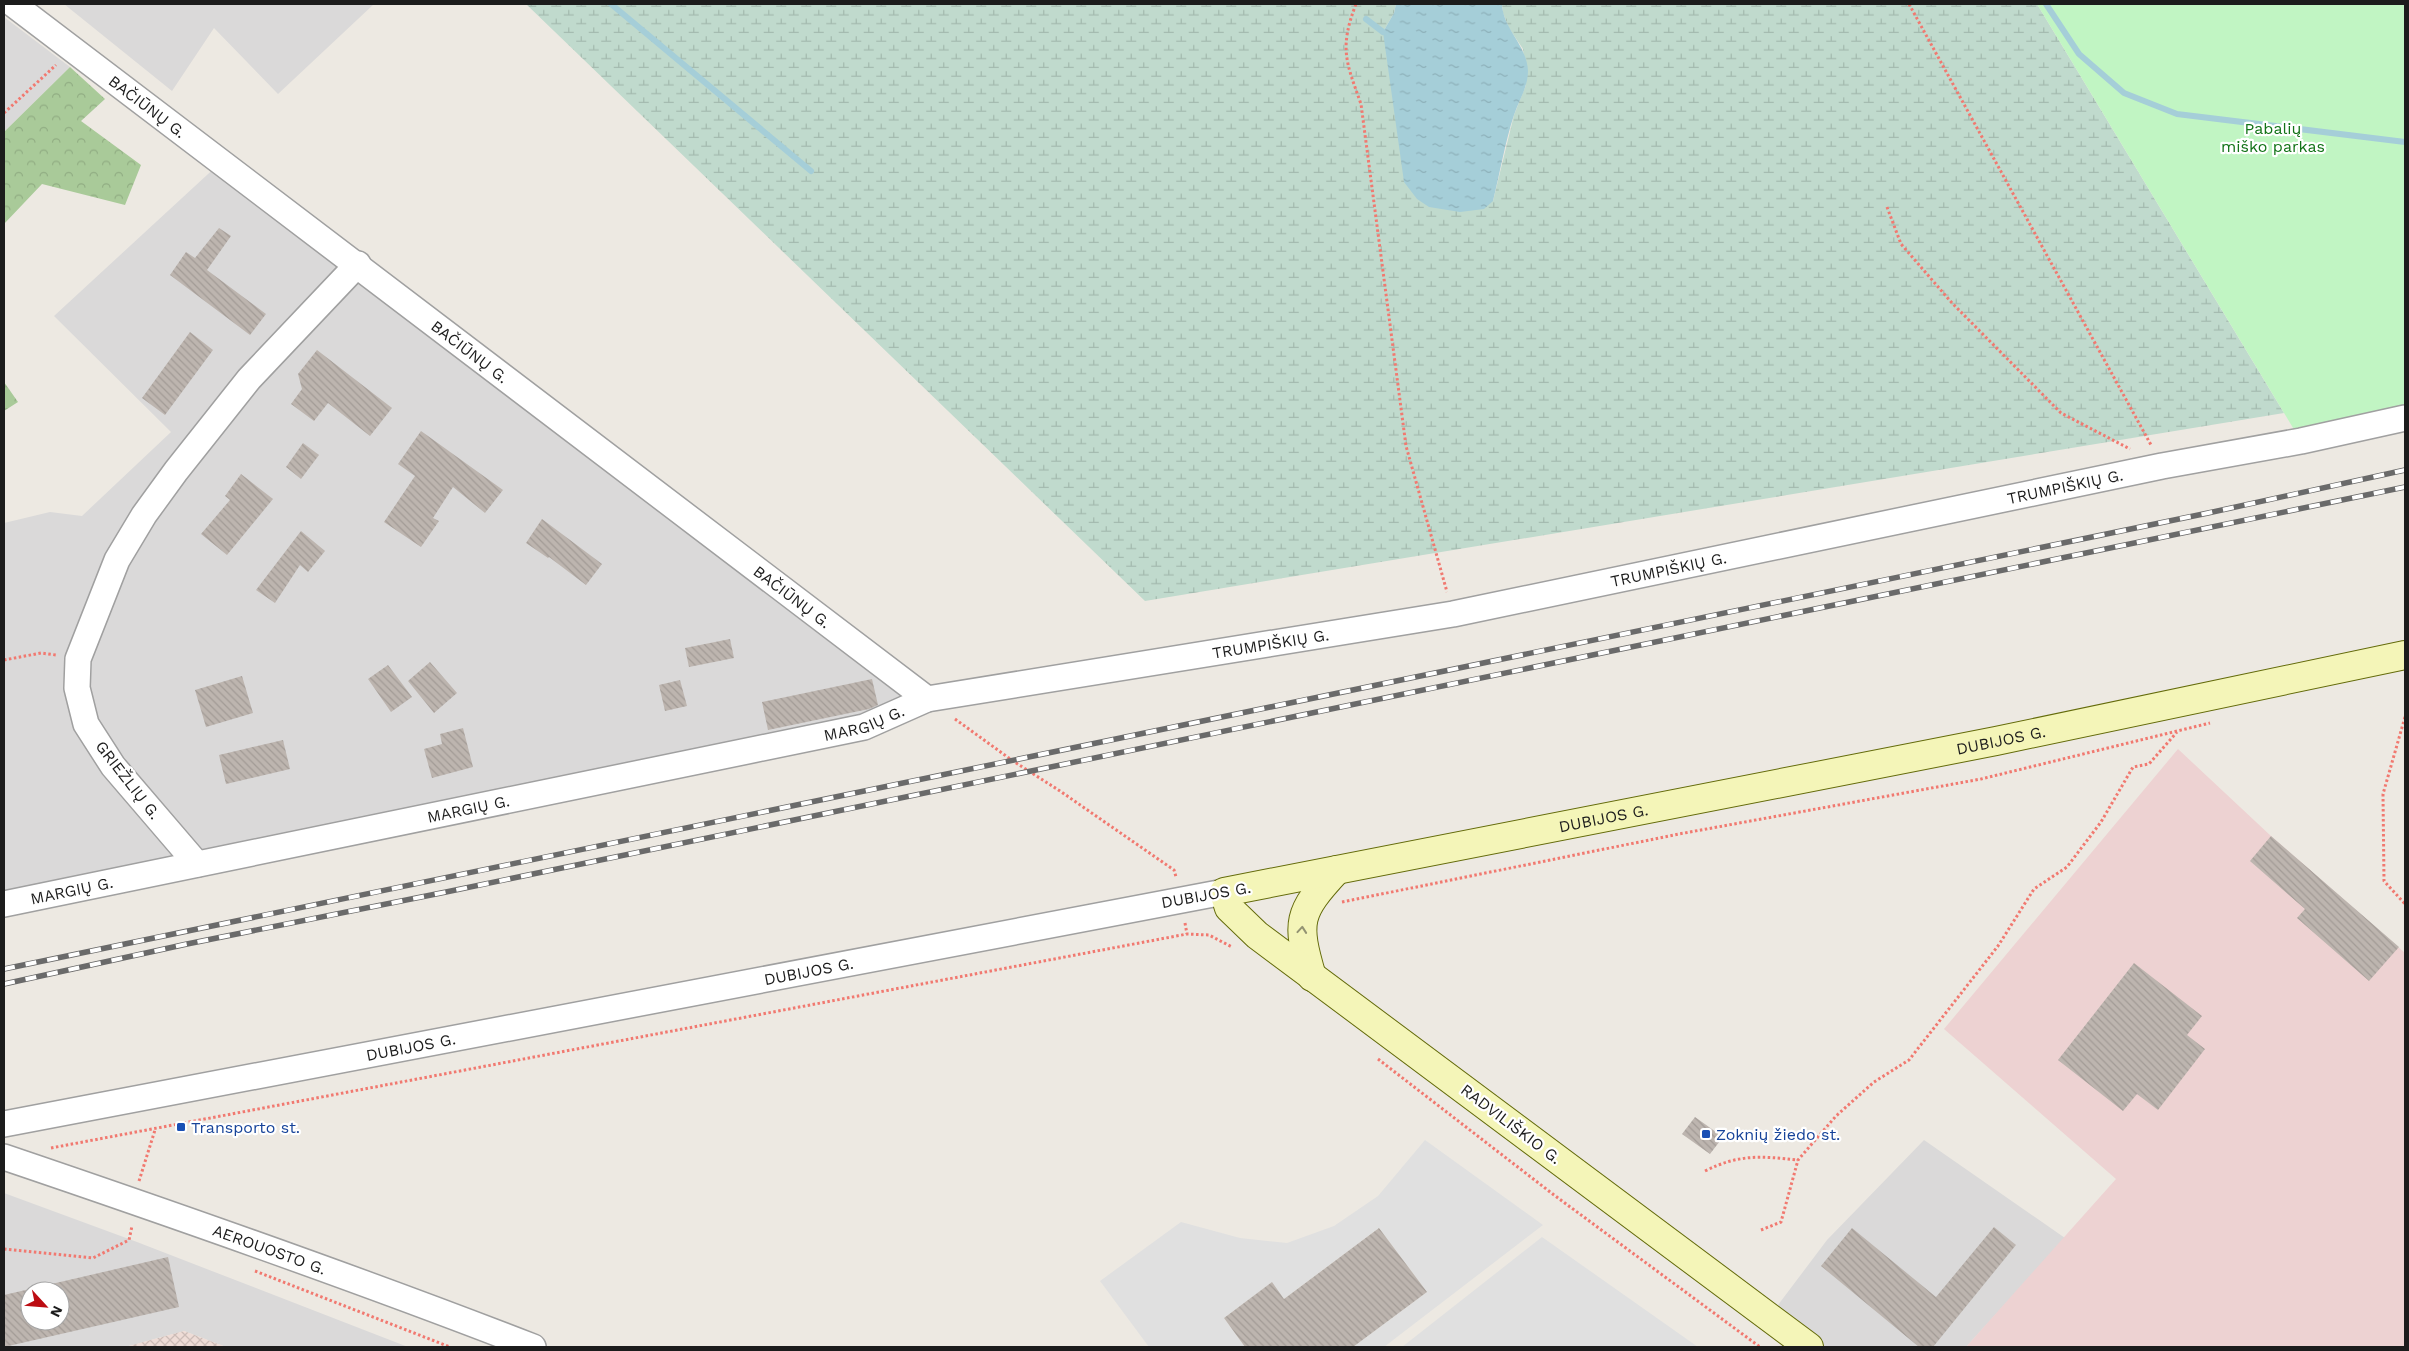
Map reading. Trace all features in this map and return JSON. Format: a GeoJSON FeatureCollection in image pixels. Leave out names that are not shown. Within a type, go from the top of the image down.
{"type":"FeatureCollection","features":[{"type":"Feature","properties":{"kind":"main road","name":"DUBIJOS G."},"geometry":{"type":"LineString","coordinates":[[1224,892],[1996,741],[2405,655]]}},
{"type":"Feature","properties":{"kind":"main road"},"geometry":{"type":"LineString","coordinates":[[1312,977],[1302,940],[1302,924],[1306,909],[1314,895],[1337,870]]}},
{"type":"Feature","properties":{"kind":"main road","name":"RADVILIŠKIO G."},"geometry":{"type":"LineString","coordinates":[[1224,892],[1229,908],[1258,935],[1809,1347]]}},
{"type":"Feature","properties":{"kind":"street","name":"BAČIŪNŲ G."},"geometry":{"type":"LineString","coordinates":[[13,4],[220,163],[358,264],[927,699]]}},
{"type":"Feature","properties":{"kind":"street","name":"GRIEŽLIŲ G."},"geometry":{"type":"LineString","coordinates":[[197,864],[113,766],[86,724],[77,688],[78,659],[117,560],[144,514],[250,379],[358,264]]}},
{"type":"Feature","properties":{"kind":"street","name":"TRUMPIŠKIŲ G."},"geometry":{"type":"LineString","coordinates":[[927,699],[1453,614],[2162,466],[2405,418]]}},
{"type":"Feature","properties":{"kind":"street","name":"MARGIŲ G."},"geometry":{"type":"LineString","coordinates":[[4,904],[864,727],[927,699]]}},
{"type":"Feature","properties":{"kind":"street","name":"DUBIJOS G."},"geometry":{"type":"LineString","coordinates":[[4,1124],[1224,892]]}},
{"type":"Feature","properties":{"kind":"street","name":"AEROUOSTO G."},"geometry":{"type":"LineString","coordinates":[[4,1157],[404,1297],[533,1347]]}},
{"type":"Feature","properties":{"kind":"path"},"geometry":{"type":"LineString","coordinates":[[1356,4],[1348,26],[1346,60],[1361,104],[1406,446],[1453,614]]}},
{"type":"Feature","properties":{"kind":"path"},"geometry":{"type":"LineString","coordinates":[[1909,4],[2162,466]]}},
{"type":"Feature","properties":{"kind":"path"},"geometry":{"type":"LineString","coordinates":[[4,113],[73,49]]}},
{"type":"Feature","properties":{"kind":"path"},"geometry":{"type":"LineString","coordinates":[[1887,208],[1900,244],[1952,303],[2061,413],[2162,466]]}},
{"type":"Feature","properties":{"kind":"path"},"geometry":{"type":"LineString","coordinates":[[4,660],[41,653],[78,659]]}},
{"type":"Feature","properties":{"kind":"path"},"geometry":{"type":"LineString","coordinates":[[927,699],[1013,761],[1060,791],[1174,870],[1182,900],[1187,934]]}},
{"type":"Feature","properties":{"kind":"path"},"geometry":{"type":"LineString","coordinates":[[2405,717],[2383,794],[2384,881],[2405,904]]}},
{"type":"Feature","properties":{"kind":"path"},"geometry":{"type":"LineString","coordinates":[[1306,909],[1679,834],[1981,779],[2213,722]]}},
{"type":"Feature","properties":{"kind":"path"},"geometry":{"type":"LineString","coordinates":[[1761,1230],[1781,1222],[1798,1160],[1836,1116],[1874,1082],[1909,1060],[1998,946],[2034,889],[2067,867],[2100,822],[2133,767],[2149,764],[2178,732]]}},
{"type":"Feature","properties":{"kind":"path"},"geometry":{"type":"LineString","coordinates":[[42,1149],[1187,934],[1209,935],[1235,948],[1258,935]]}},
{"type":"Feature","properties":{"kind":"path"},"geometry":{"type":"LineString","coordinates":[[1375,1056],[1554,1194],[1760,1347]]}},
{"type":"Feature","properties":{"kind":"path"},"geometry":{"type":"LineString","coordinates":[[132,1201],[156,1129]]}},
{"type":"Feature","properties":{"kind":"path"},"geometry":{"type":"LineString","coordinates":[[1705,1171],[1722,1162],[1757,1156],[1798,1160]]}},
{"type":"Feature","properties":{"kind":"path"},"geometry":{"type":"LineString","coordinates":[[4,1249],[93,1258],[129,1240]]}},
{"type":"Feature","properties":{"kind":"path"},"geometry":{"type":"LineString","coordinates":[[253,1270],[450,1347]]}},
{"type":"Feature","properties":{"kind":"shaded area"},"geometry":{"type":"Polygon","coordinates":[[[64,4],[374,4],[278,94],[214,28],[172,91],[64,4]]]}},
{"type":"Feature","properties":{"kind":"shaded area"},"geometry":{"type":"Polygon","coordinates":[[[4,17],[70,67],[4,132],[4,17]]]}},
{"type":"Feature","properties":{"kind":"shaded area"},"geometry":{"type":"Polygon","coordinates":[[[220,163],[927,699],[864,727],[4,904],[4,523],[50,512],[82,516],[171,432],[54,316],[220,163]]]}},
{"type":"Feature","properties":{"kind":"shaded area"},"geometry":{"type":"Polygon","coordinates":[[[2178,749],[2271,836],[2405,953],[2405,1347],[1966,1347],[2116,1179],[1944,1029],[2178,749]]]}},
{"type":"Feature","properties":{"kind":"shaded area"},"geometry":{"type":"Polygon","coordinates":[[[1425,1140],[1543,1225],[1384,1347],[1353,1347],[1427,1292],[1379,1228],[1284,1299],[1271,1283],[1224,1318],[1245,1347],[1149,1347],[1100,1281],[1181,1222],[1240,1238],[1287,1243],[1334,1226],[1378,1196],[1425,1140]]]}},
{"type":"Feature","properties":{"kind":"shaded area"},"geometry":{"type":"Polygon","coordinates":[[[1924,1140],[2065,1238],[1966,1347],[1809,1347],[1769,1317],[1827,1240],[1924,1140]]]}},
{"type":"Feature","properties":{"kind":"shaded area"},"geometry":{"type":"Polygon","coordinates":[[[4,1193],[137,1242],[408,1347],[226,1347],[184,1331],[125,1347],[4,1347],[4,1193]]]}},
{"type":"Feature","properties":{"kind":"shaded area"},"geometry":{"type":"Polygon","coordinates":[[[1542,1237],[1698,1347],[1402,1347],[1542,1237]]]}},
{"type":"Feature","properties":{"kind":"shaded area"},"geometry":{"type":"Polygon","coordinates":[[[184,1331],[226,1347],[125,1347],[184,1331]]]}},
{"type":"Feature","properties":{"kind":"green space"},"geometry":{"type":"Polygon","coordinates":[[[526,4],[1396,4],[1394,13],[1383,32],[1493,201],[1514,115],[1526,85],[1523,49],[1509,28],[1503,13],[1502,4],[2037,4],[2284,413],[1145,601],[526,4]]]}},
{"type":"Feature","properties":{"kind":"green space","name":"Pabalių miško parkas"},"geometry":{"type":"Polygon","coordinates":[[[2037,4],[2405,4],[2405,418],[2301,441],[2037,4]]]}},
{"type":"Feature","properties":{"kind":"green space"},"geometry":{"type":"Polygon","coordinates":[[[70,67],[105,99],[81,121],[141,165],[125,205],[42,184],[4,224],[4,132],[70,67]]]}},
{"type":"Feature","properties":{"kind":"green space"},"geometry":{"type":"Polygon","coordinates":[[[4,382],[18,402],[4,411],[4,382]]]}},
{"type":"Feature","properties":{"kind":"water"},"geometry":{"type":"Polygon","coordinates":[[[1396,4],[1502,4],[1506,21],[1524,53],[1528,71],[1527,83],[1511,125],[1493,201],[1484,209],[1460,212],[1429,207],[1417,199],[1404,182],[1383,32],[1394,13],[1396,4]]]}},
{"type":"Feature","properties":{"kind":"building"},"geometry":{"type":"Polygon","coordinates":[[[219,228],[231,236],[207,270],[266,314],[250,335],[170,275],[186,252],[195,258],[219,228]]]}},
{"type":"Feature","properties":{"kind":"building"},"geometry":{"type":"Polygon","coordinates":[[[190,332],[213,350],[165,415],[142,398],[190,332]]]}},
{"type":"Feature","properties":{"kind":"building"},"geometry":{"type":"Polygon","coordinates":[[[317,350],[392,408],[370,436],[328,403],[314,421],[291,404],[302,389],[298,374],[317,350]]]}},
{"type":"Feature","properties":{"kind":"building"},"geometry":{"type":"Polygon","coordinates":[[[421,431],[503,490],[485,513],[453,487],[433,518],[439,521],[421,547],[384,522],[415,476],[398,464],[421,431]]]}},
{"type":"Feature","properties":{"kind":"building"},"geometry":{"type":"Polygon","coordinates":[[[303,443],[319,455],[301,479],[286,467],[303,443]]]}},
{"type":"Feature","properties":{"kind":"building"},"geometry":{"type":"Polygon","coordinates":[[[241,474],[273,499],[227,555],[201,534],[230,500],[225,496],[241,474]]]}},
{"type":"Feature","properties":{"kind":"building"},"geometry":{"type":"Polygon","coordinates":[[[542,519],[602,564],[586,585],[549,557],[526,543],[542,519]]]}},
{"type":"Feature","properties":{"kind":"building"},"geometry":{"type":"Polygon","coordinates":[[[301,531],[325,551],[308,572],[300,565],[275,603],[256,590],[301,531]]]}},
{"type":"Feature","properties":{"kind":"building"},"geometry":{"type":"Polygon","coordinates":[[[730,639],[734,658],[689,667],[685,648],[730,639]]]}},
{"type":"Feature","properties":{"kind":"building"},"geometry":{"type":"Polygon","coordinates":[[[430,662],[457,693],[434,713],[408,681],[430,662]]]}},
{"type":"Feature","properties":{"kind":"building"},"geometry":{"type":"Polygon","coordinates":[[[388,665],[412,697],[391,712],[368,679],[388,665]]]}},
{"type":"Feature","properties":{"kind":"building"},"geometry":{"type":"Polygon","coordinates":[[[242,676],[253,713],[206,727],[195,690],[242,676]]]}},
{"type":"Feature","properties":{"kind":"building"},"geometry":{"type":"Polygon","coordinates":[[[872,679],[878,705],[869,709],[768,730],[762,702],[872,679]]]}},
{"type":"Feature","properties":{"kind":"building"},"geometry":{"type":"Polygon","coordinates":[[[680,680],[687,706],[665,711],[659,685],[680,680]]]}},
{"type":"Feature","properties":{"kind":"building"},"geometry":{"type":"Polygon","coordinates":[[[463,728],[473,767],[432,778],[424,749],[442,744],[440,734],[463,728]]]}},
{"type":"Feature","properties":{"kind":"building"},"geometry":{"type":"Polygon","coordinates":[[[283,740],[290,769],[226,784],[219,755],[283,740]]]}},
{"type":"Feature","properties":{"kind":"building"},"geometry":{"type":"Polygon","coordinates":[[[2271,836],[2399,947],[2369,981],[2297,918],[2305,909],[2250,861],[2271,836]]]}},
{"type":"Feature","properties":{"kind":"building"},"geometry":{"type":"Polygon","coordinates":[[[2134,963],[2202,1016],[2187,1035],[2205,1049],[2158,1110],[2137,1094],[2123,1111],[2058,1060],[2134,963]]]}},
{"type":"Feature","properties":{"kind":"building"},"geometry":{"type":"Polygon","coordinates":[[[1695,1117],[1723,1137],[1710,1154],[1682,1134],[1695,1117]]]}},
{"type":"Feature","properties":{"kind":"building"},"geometry":{"type":"Polygon","coordinates":[[[1994,1227],[2016,1245],[1933,1347],[1919,1347],[1821,1266],[1852,1228],[1936,1297],[1994,1227]]]}},
{"type":"Feature","properties":{"kind":"building"},"geometry":{"type":"Polygon","coordinates":[[[1379,1228],[1427,1292],[1353,1347],[1245,1347],[1224,1318],[1272,1282],[1284,1299],[1379,1228]]]}},
{"type":"Feature","properties":{"kind":"building"},"geometry":{"type":"Polygon","coordinates":[[[168,1257],[179,1307],[4,1347],[4,1295],[20,1291],[20,1331],[70,1331],[70,1281],[64,1281],[168,1257]]]}},
{"type":"Feature","properties":{"kind":"waterway"},"geometry":{"type":"LineString","coordinates":[[611,4],[811,171]]}},
{"type":"Feature","properties":{"kind":"waterway"},"geometry":{"type":"LineString","coordinates":[[2046,4],[2079,54],[2124,93],[2177,114],[2405,142]]}},
{"type":"Feature","properties":{"kind":"waterway"},"geometry":{"type":"LineString","coordinates":[[1366,19],[1383,32]]}},
{"type":"Feature","properties":{"kind":"railway"},"geometry":{"type":"LineString","coordinates":[[4,969],[2208,513],[2405,470]]}},
{"type":"Feature","properties":{"kind":"railway"},"geometry":{"type":"LineString","coordinates":[[4,984],[187,944],[2405,487]]}},
{"type":"Feature","properties":{"kind":"place","name":"Transporto st."},"geometry":{"type":"Point","coordinates":[181,1127]}},
{"type":"Feature","properties":{"kind":"place","name":"Zoknių žiedo st."},"geometry":{"type":"Point","coordinates":[1706,1134]}}]}
